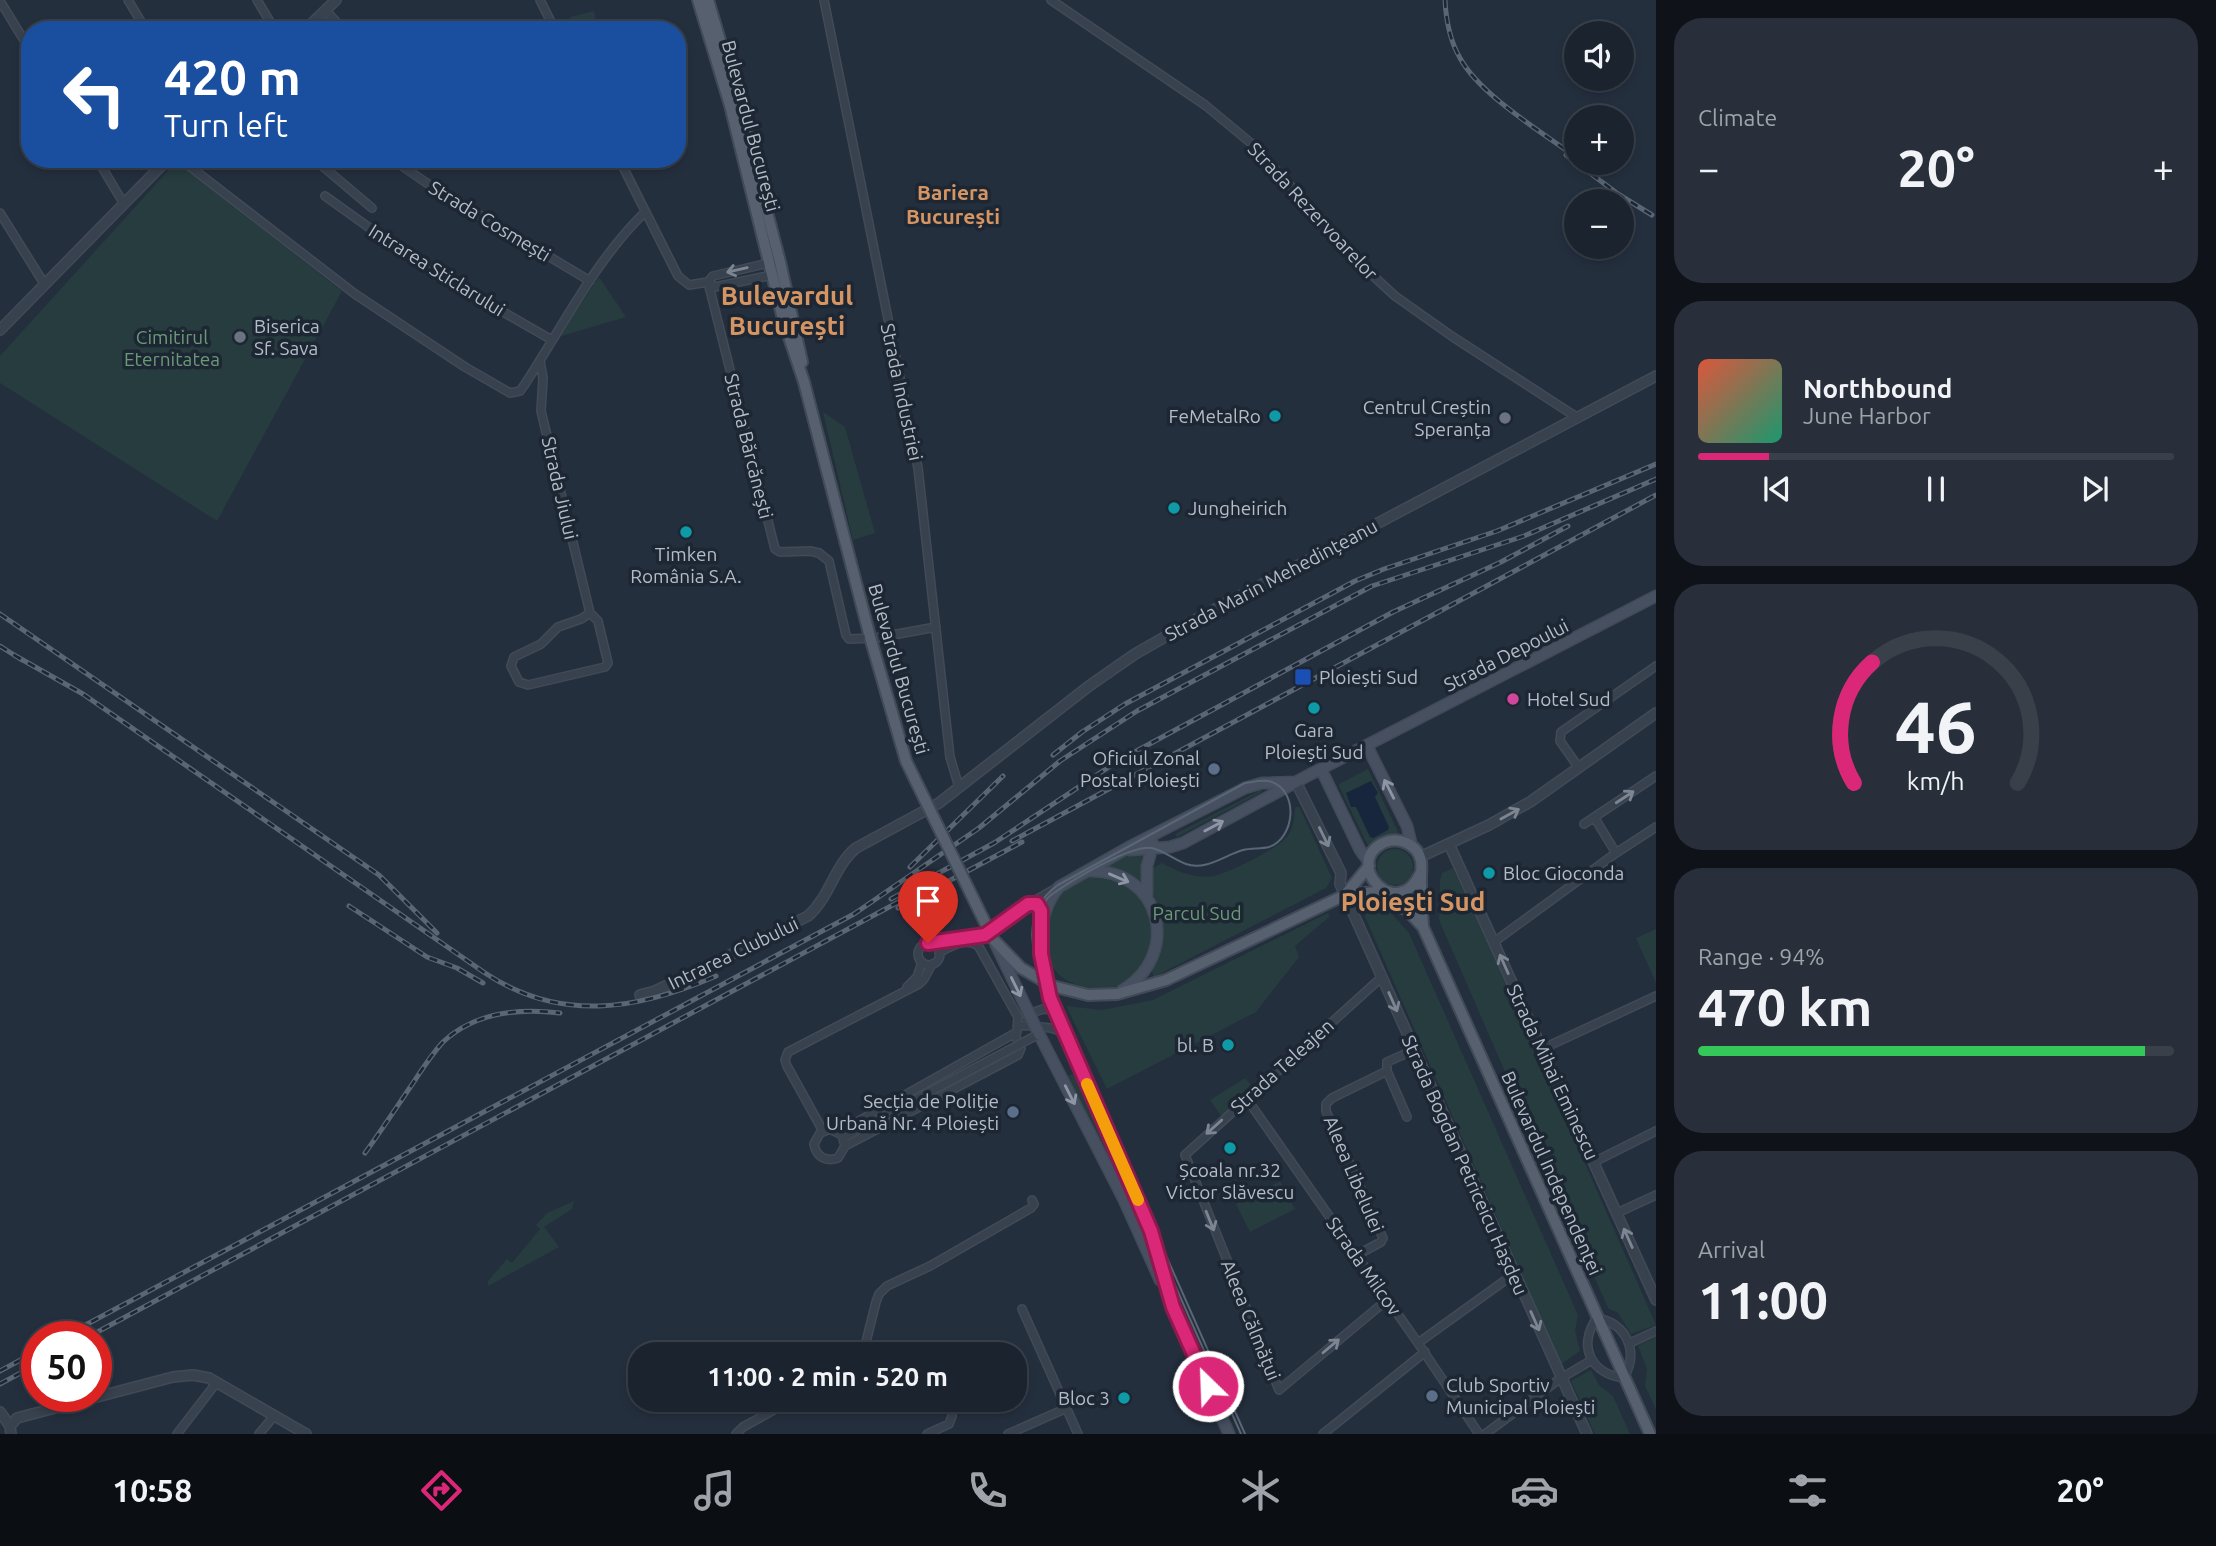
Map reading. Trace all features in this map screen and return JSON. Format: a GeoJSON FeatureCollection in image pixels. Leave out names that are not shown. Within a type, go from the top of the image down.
{"type":"FeatureCollection","features":[{"type":"Feature","properties":{"kind":"main road","name":"Bulevardul București"},"geometry":{"type":"LineString","coordinates":[[698,0],[730,105],[772,275],[804,382],[900,746],[988,938],[1021,968],[1052,985],[1088,995],[1116,993],[1145,988],[1166,980],[1345,896],[1388,892]]}},
{"type":"Feature","properties":{"kind":"main road","name":"Bulevardul București"},"geometry":{"type":"LineString","coordinates":[[708,0],[738,100],[782,273],[799,345],[804,382]]}},
{"type":"Feature","properties":{"kind":"main road","name":"Strada Depoului"},"geometry":{"type":"LineString","coordinates":[[1126,850],[1182,843],[1656,596]]}},
{"type":"Feature","properties":{"kind":"main road"},"geometry":{"type":"LineString","coordinates":[[1367,747],[1407,826],[1412,847],[1420,858]]}},
{"type":"Feature","properties":{"kind":"main road"},"geometry":{"type":"LineString","coordinates":[[1321,769],[1369,864]]}},
{"type":"Feature","properties":{"kind":"main road","name":"Strada Depoului"},"geometry":{"type":"LineString","coordinates":[[1059,887],[1245,788],[1262,783],[1296,782]]}},
{"type":"Feature","properties":{"kind":"main road"},"geometry":{"type":"LineString","coordinates":[[1116,993],[1136,981],[1153,956],[1158,934],[1154,911],[1147,895],[1147,866],[1157,834]]}},
{"type":"Feature","properties":{"kind":"main road"},"geometry":{"type":"LineString","coordinates":[[1369,864],[1377,847],[1384,842],[1401,841],[1412,847]]}},
{"type":"Feature","properties":{"kind":"main road","name":"Bulevardul Independenței"},"geometry":{"type":"LineString","coordinates":[[1420,858],[1423,927]]}},
{"type":"Feature","properties":{"kind":"main road","name":"Bulevardul București"},"geometry":{"type":"LineString","coordinates":[[1345,896],[1369,864]]}},
{"type":"Feature","properties":{"kind":"main road","name":"Bulevardul Independenței"},"geometry":{"type":"LineString","coordinates":[[1369,864],[1372,880],[1423,927],[1650,1434]]}},
{"type":"Feature","properties":{"kind":"main road"},"geometry":{"type":"LineString","coordinates":[[1087,871],[1116,875],[1147,895]]}},
{"type":"Feature","properties":{"kind":"main road"},"geometry":{"type":"LineString","coordinates":[[1388,892],[1405,891],[1417,881],[1420,874]]}},
{"type":"Feature","properties":{"kind":"main road"},"geometry":{"type":"LineString","coordinates":[[1059,887],[1048,904],[1041,937],[1044,976],[1055,1010],[1151,1231],[1173,1307]]}},
{"type":"Feature","properties":{"kind":"main road"},"geometry":{"type":"LineString","coordinates":[[1345,896],[1386,901],[1408,911]]}},
{"type":"Feature","properties":{"kind":"main road"},"geometry":{"type":"LineString","coordinates":[[988,938],[1124,1200],[1229,1434]]}},
{"type":"Feature","properties":{"kind":"main road"},"geometry":{"type":"LineString","coordinates":[[1136,1194],[1149,1255]]}},
{"type":"Feature","properties":{"kind":"street"},"geometry":{"type":"LineString","coordinates":[[128,0],[141,21]]}},
{"type":"Feature","properties":{"kind":"street"},"geometry":{"type":"LineString","coordinates":[[257,0],[270,21]]}},
{"type":"Feature","properties":{"kind":"street"},"geometry":{"type":"LineString","coordinates":[[313,21],[336,0]]}},
{"type":"Feature","properties":{"kind":"street"},"geometry":{"type":"LineString","coordinates":[[540,0],[550,21]]}},
{"type":"Feature","properties":{"kind":"street","name":"Strada Industriei"},"geometry":{"type":"LineString","coordinates":[[824,0],[918,468],[950,757],[959,786]]}},
{"type":"Feature","properties":{"kind":"street","name":"Strada Rezervoarelor"},"geometry":{"type":"LineString","coordinates":[[1051,0],[1205,105],[1252,144],[1370,273],[1395,296],[1578,418]]}},
{"type":"Feature","properties":{"kind":"street"},"geometry":{"type":"LineString","coordinates":[[0,1],[21,35]]}},
{"type":"Feature","properties":{"kind":"street"},"geometry":{"type":"LineString","coordinates":[[325,10],[335,21]]}},
{"type":"Feature","properties":{"kind":"street"},"geometry":{"type":"LineString","coordinates":[[102,168],[124,204]]}},
{"type":"Feature","properties":{"kind":"street"},"geometry":{"type":"LineString","coordinates":[[0,330],[159,168]]}},
{"type":"Feature","properties":{"kind":"street"},"geometry":{"type":"LineString","coordinates":[[192,168],[355,294],[504,391],[516,393],[520,391],[623,234],[644,213]]}},
{"type":"Feature","properties":{"kind":"street"},"geometry":{"type":"LineString","coordinates":[[325,168],[372,208]]}},
{"type":"Feature","properties":{"kind":"street","name":"Strada Cosmești"},"geometry":{"type":"LineString","coordinates":[[405,168],[590,281]]}},
{"type":"Feature","properties":{"kind":"street"},"geometry":{"type":"LineString","coordinates":[[623,168],[678,276],[689,285],[708,282],[713,276],[769,263]]}},
{"type":"Feature","properties":{"kind":"street","name":"Intrarea Sticlarului"},"geometry":{"type":"LineString","coordinates":[[325,196],[423,264],[552,340]]}},
{"type":"Feature","properties":{"kind":"street"},"geometry":{"type":"LineString","coordinates":[[0,213],[45,285]]}},
{"type":"Feature","properties":{"kind":"street"},"geometry":{"type":"LineString","coordinates":[[708,282],[715,287],[772,275]]}},
{"type":"Feature","properties":{"kind":"street","name":"Strada Bărcănești"},"geometry":{"type":"LineString","coordinates":[[708,282],[775,549],[780,552],[819,553],[829,561],[849,639],[876,638],[936,627]]}},
{"type":"Feature","properties":{"kind":"street","name":"Strada Jiului"},"geometry":{"type":"LineString","coordinates":[[540,361],[543,378],[541,411],[590,613],[598,621],[608,662],[607,666],[528,685],[519,682],[511,666],[514,657],[541,644],[558,627],[590,613]]}},
{"type":"Feature","properties":{"kind":"street","name":"Strada Marin Mehedințeanu"},"geometry":{"type":"LineString","coordinates":[[909,819],[939,803],[1088,686],[1135,653],[1656,376]]}},
{"type":"Feature","properties":{"kind":"street"},"geometry":{"type":"LineString","coordinates":[[1578,768],[1560,741],[1561,732],[1656,666]]}},
{"type":"Feature","properties":{"kind":"street"},"geometry":{"type":"LineString","coordinates":[[1420,858],[1510,814],[1656,713]]}},
{"type":"Feature","properties":{"kind":"street"},"geometry":{"type":"LineString","coordinates":[[1584,824],[1656,776]]}},
{"type":"Feature","properties":{"kind":"street","name":"Strada Bogdan Petriceicu Hașdeu"},"geometry":{"type":"LineString","coordinates":[[1296,782],[1341,873],[1340,884],[1345,896],[1587,1434]]}},
{"type":"Feature","properties":{"kind":"street"},"geometry":{"type":"LineString","coordinates":[[1594,817],[1616,853]]}},
{"type":"Feature","properties":{"kind":"street","name":"Intrarea Clubului"},"geometry":{"type":"LineString","coordinates":[[640,995],[702,969],[808,916],[821,900],[844,858],[864,843],[909,819]]}},
{"type":"Feature","properties":{"kind":"street"},"geometry":{"type":"LineString","coordinates":[[1494,942],[1656,827]]}},
{"type":"Feature","properties":{"kind":"street","name":"Strada Mihai Eminescu"},"geometry":{"type":"LineString","coordinates":[[1449,844],[1656,1300]]}},
{"type":"Feature","properties":{"kind":"street"},"geometry":{"type":"LineString","coordinates":[[979,947],[1028,904],[1059,887]]}},
{"type":"Feature","properties":{"kind":"street"},"geometry":{"type":"LineString","coordinates":[[1028,904],[1037,904],[1041,911],[1041,937]]}},
{"type":"Feature","properties":{"kind":"street"},"geometry":{"type":"LineString","coordinates":[[932,964],[922,962],[918,956],[923,944],[988,938]]}},
{"type":"Feature","properties":{"kind":"street"},"geometry":{"type":"LineString","coordinates":[[939,953],[974,942],[1019,1022]]}},
{"type":"Feature","properties":{"kind":"street"},"geometry":{"type":"LineString","coordinates":[[823,1131],[787,1066],[786,1054],[922,982],[938,958],[936,946],[930,943]]}},
{"type":"Feature","properties":{"kind":"street"},"geometry":{"type":"LineString","coordinates":[[898,994],[914,980],[922,962]]}},
{"type":"Feature","properties":{"kind":"street","name":"Strada Teleajen"},"geometry":{"type":"LineString","coordinates":[[1185,1157],[1215,1126],[1381,976]]}},
{"type":"Feature","properties":{"kind":"street"},"geometry":{"type":"LineString","coordinates":[[1542,1049],[1656,996]]}},
{"type":"Feature","properties":{"kind":"street"},"geometry":{"type":"LineString","coordinates":[[843,1139],[990,1071],[1021,1053],[1015,1035],[1019,1022],[1043,1009],[1050,998]]}},
{"type":"Feature","properties":{"kind":"street"},"geometry":{"type":"LineString","coordinates":[[1043,1009],[1055,1010]]}},
{"type":"Feature","properties":{"kind":"street"},"geometry":{"type":"LineString","coordinates":[[1019,1022],[1065,1033]]}},
{"type":"Feature","properties":{"kind":"street"},"geometry":{"type":"LineString","coordinates":[[843,1139],[1039,1034]]}},
{"type":"Feature","properties":{"kind":"street"},"geometry":{"type":"LineString","coordinates":[[843,1139],[830,1129],[823,1131],[814,1144],[817,1153],[828,1160],[838,1158],[843,1139],[1015,1035]]}},
{"type":"Feature","properties":{"kind":"street"},"geometry":{"type":"LineString","coordinates":[[990,1071],[996,1058],[995,1046]]}},
{"type":"Feature","properties":{"kind":"street","name":"Aleea Libelulei"},"geometry":{"type":"LineString","coordinates":[[1357,1255],[1381,1242],[1383,1238],[1326,1111],[1326,1104],[1332,1098],[1387,1071],[1387,1062],[1414,1049]]}},
{"type":"Feature","properties":{"kind":"street"},"geometry":{"type":"LineString","coordinates":[[996,1058],[1007,1062]]}},
{"type":"Feature","properties":{"kind":"street"},"geometry":{"type":"LineString","coordinates":[[1387,1071],[1407,1117]]}},
{"type":"Feature","properties":{"kind":"street","name":"Strada Milcov"},"geometry":{"type":"LineString","coordinates":[[1247,1099],[1419,1343],[1479,1434]]}},
{"type":"Feature","properties":{"kind":"street"},"geometry":{"type":"LineString","coordinates":[[1594,1162],[1656,1131]]}},
{"type":"Feature","properties":{"kind":"street","name":"Aleea Călmățui"},"geometry":{"type":"LineString","coordinates":[[1185,1157],[1279,1390],[1388,1299]]}},
{"type":"Feature","properties":{"kind":"street"},"geometry":{"type":"LineString","coordinates":[[1617,1213],[1656,1195]]}},
{"type":"Feature","properties":{"kind":"street"},"geometry":{"type":"LineString","coordinates":[[866,1342],[878,1294],[887,1286],[930,1266],[1031,1208],[1034,1204],[1032,1200]]}},
{"type":"Feature","properties":{"kind":"street"},"geometry":{"type":"LineString","coordinates":[[1419,1343],[1514,1274]]}},
{"type":"Feature","properties":{"kind":"street"},"geometry":{"type":"LineString","coordinates":[[1022,1309],[1078,1434]]}},
{"type":"Feature","properties":{"kind":"street"},"geometry":{"type":"LineString","coordinates":[[1597,1318],[1616,1325],[1630,1343],[1631,1361],[1624,1378],[1607,1374],[1592,1360],[1587,1341],[1597,1318]]}},
{"type":"Feature","properties":{"kind":"street"},"geometry":{"type":"LineString","coordinates":[[1630,1343],[1656,1331]]}},
{"type":"Feature","properties":{"kind":"street"},"geometry":{"type":"LineString","coordinates":[[1323,1434],[1425,1352]]}},
{"type":"Feature","properties":{"kind":"street"},"geometry":{"type":"LineString","coordinates":[[1485,1434],[1561,1378],[1592,1360]]}},
{"type":"Feature","properties":{"kind":"street"},"geometry":{"type":"LineString","coordinates":[[10,1430],[17,1418],[173,1377],[201,1376],[217,1382],[306,1434]]}},
{"type":"Feature","properties":{"kind":"street"},"geometry":{"type":"LineString","coordinates":[[177,1434],[217,1382]]}},
{"type":"Feature","properties":{"kind":"street"},"geometry":{"type":"LineString","coordinates":[[1008,1434],[1066,1408]]}},
{"type":"Feature","properties":{"kind":"street"},"geometry":{"type":"LineString","coordinates":[[0,1412],[10,1430]]}},
{"type":"Feature","properties":{"kind":"street"},"geometry":{"type":"LineString","coordinates":[[736,1434],[743,1427],[770,1412]]}},
{"type":"Feature","properties":{"kind":"street"},"geometry":{"type":"LineString","coordinates":[[259,1434],[274,1416]]}},
{"type":"Feature","properties":{"kind":"street"},"geometry":{"type":"LineString","coordinates":[[927,1434],[949,1424],[952,1416]]}},
{"type":"Feature","properties":{"kind":"green space"},"geometry":{"type":"Polygon","coordinates":[[[594,11],[596,21],[571,21],[570,17],[594,11]]]}},
{"type":"Feature","properties":{"kind":"green space","name":"Cimitirul Eternitatea"},"geometry":{"type":"Polygon","coordinates":[[[171,168],[184,168],[342,291],[217,521],[0,383],[0,356],[171,168]]]}},
{"type":"Feature","properties":{"kind":"green space"},"geometry":{"type":"Polygon","coordinates":[[[599,277],[626,317],[558,337],[599,277]]]}},
{"type":"Feature","properties":{"kind":"green space"},"geometry":{"type":"Polygon","coordinates":[[[823,412],[845,427],[875,533],[853,540],[823,412]]]}},
{"type":"Feature","properties":{"kind":"green space"},"geometry":{"type":"Polygon","coordinates":[[[1368,769],[1399,834],[1386,836],[1369,848],[1339,786],[1368,769]]]}},
{"type":"Feature","properties":{"kind":"green space"},"geometry":{"type":"Polygon","coordinates":[[[1261,790],[1262,792],[1177,837],[1175,834],[1261,790]]]}},
{"type":"Feature","properties":{"kind":"green space","name":"Parcul Sud"},"geometry":{"type":"Polygon","coordinates":[[[1299,806],[1332,878],[1326,888],[1154,977],[1151,970],[1158,954],[1160,918],[1149,878],[1153,868],[1162,863],[1194,876],[1214,876],[1231,870],[1266,852],[1284,839],[1292,828],[1295,808],[1299,806]]]}},
{"type":"Feature","properties":{"kind":"green space"},"geometry":{"type":"Polygon","coordinates":[[[1395,849],[1408,854],[1413,867],[1408,880],[1395,885],[1382,880],[1377,867],[1382,854],[1395,849]]]}},
{"type":"Feature","properties":{"kind":"green space"},"geometry":{"type":"Polygon","coordinates":[[[1138,851],[1142,853],[1141,880],[1136,881],[1129,874],[1107,867],[1108,865],[1138,851]]]}},
{"type":"Feature","properties":{"kind":"green space"},"geometry":{"type":"Polygon","coordinates":[[[1453,868],[1656,1325],[1631,1334],[1618,1313],[1608,1308],[1439,920],[1442,873],[1453,868]]]}},
{"type":"Feature","properties":{"kind":"green space","name":"Parcul Sud"},"geometry":{"type":"Polygon","coordinates":[[[1096,876],[1127,886],[1145,904],[1153,926],[1150,949],[1140,969],[1122,984],[1098,989],[1070,982],[1057,973],[1047,954],[1045,935],[1049,910],[1054,900],[1070,885],[1096,876]]]}},
{"type":"Feature","properties":{"kind":"green space"},"geometry":{"type":"Polygon","coordinates":[[[1378,907],[1390,912],[1409,933],[1578,1315],[1575,1331],[1580,1351],[1561,1364],[1363,912],[1368,908],[1378,907]]]}},
{"type":"Feature","properties":{"kind":"green space","name":"Parcul Sud"},"geometry":{"type":"Polygon","coordinates":[[[1328,913],[1330,916],[1295,946],[1299,957],[1256,1012],[1107,1089],[1066,1006],[1102,1010],[1153,1000],[1328,913]]]}},
{"type":"Feature","properties":{"kind":"green space"},"geometry":{"type":"Polygon","coordinates":[[[1656,929],[1656,983],[1636,938],[1656,929]]]}},
{"type":"Feature","properties":{"kind":"green space"},"geometry":{"type":"Polygon","coordinates":[[[1078,1072],[1135,1207],[1132,1208],[1067,1076],[1078,1072]]]}},
{"type":"Feature","properties":{"kind":"green space"},"geometry":{"type":"Polygon","coordinates":[[[1245,1078],[1254,1088],[1222,1117],[1210,1100],[1245,1078]]]}},
{"type":"Feature","properties":{"kind":"green space"},"geometry":{"type":"Polygon","coordinates":[[[1280,1181],[1295,1209],[1250,1232],[1236,1204],[1280,1181]]]}},
{"type":"Feature","properties":{"kind":"green space"},"geometry":{"type":"Polygon","coordinates":[[[574,1201],[572,1209],[544,1227],[559,1247],[488,1286],[488,1281],[507,1259],[512,1263],[540,1229],[536,1225],[547,1213],[574,1201]]]}},
{"type":"Feature","properties":{"kind":"green space"},"geometry":{"type":"Polygon","coordinates":[[[1656,1337],[1656,1409],[1645,1386],[1647,1369],[1638,1346],[1656,1337]]]}},
{"type":"Feature","properties":{"kind":"green space"},"geometry":{"type":"Polygon","coordinates":[[[1591,1370],[1599,1385],[1613,1396],[1630,1434],[1595,1434],[1571,1381],[1591,1370]]]}},
{"type":"Feature","properties":{"kind":"water"},"geometry":{"type":"Polygon","coordinates":[[[1371,781],[1378,793],[1375,797],[1389,827],[1373,838],[1370,837],[1356,807],[1351,807],[1346,793],[1371,781]]]}},
{"type":"Feature","properties":{"kind":"tram line"},"geometry":{"type":"LineString","coordinates":[[1241,1434],[1049,1001],[1032,939],[1037,910],[1045,897],[1058,885],[1245,783],[1266,781],[1281,787],[1290,805],[1288,825],[1278,842],[1269,847],[1243,850],[1215,862],[1193,866],[1152,848],[1130,852],[1100,865],[1051,895],[1042,905],[1036,930],[1040,958],[1052,998],[1245,1434]]}},
{"type":"Feature","properties":{"kind":"railway"},"geometry":{"type":"LineString","coordinates":[[1445,0],[1451,37],[1469,72],[1513,112],[1564,149]]}},
{"type":"Feature","properties":{"kind":"railway"},"geometry":{"type":"LineString","coordinates":[[1593,175],[1652,215]]}},
{"type":"Feature","properties":{"kind":"railway"},"geometry":{"type":"LineString","coordinates":[[1053,755],[1125,704],[1355,581],[1497,531],[1656,464]]}},
{"type":"Feature","properties":{"kind":"railway"},"geometry":{"type":"LineString","coordinates":[[93,1321],[854,914],[979,828],[1060,761],[1137,711],[1372,586],[1524,536],[1656,479]]}},
{"type":"Feature","properties":{"kind":"railway"},"geometry":{"type":"LineString","coordinates":[[1012,841],[1656,495]]}},
{"type":"Feature","properties":{"kind":"railway"},"geometry":{"type":"LineString","coordinates":[[891,899],[994,843],[1118,761],[1393,612],[1501,562],[1568,526]]}},
{"type":"Feature","properties":{"kind":"railway"},"geometry":{"type":"LineString","coordinates":[[0,614],[379,875],[437,933]]}},
{"type":"Feature","properties":{"kind":"railway"},"geometry":{"type":"LineString","coordinates":[[0,646],[22,660]]}},
{"type":"Feature","properties":{"kind":"railway"},"geometry":{"type":"LineString","coordinates":[[14,655],[83,694],[485,973],[513,989],[570,1005],[599,1006],[658,997],[716,976]]}},
{"type":"Feature","properties":{"kind":"railway"},"geometry":{"type":"LineString","coordinates":[[910,867],[1003,776]]}},
{"type":"Feature","properties":{"kind":"railway"},"geometry":{"type":"LineString","coordinates":[[898,908],[1022,842]]}},
{"type":"Feature","properties":{"kind":"railway"},"geometry":{"type":"LineString","coordinates":[[112,1324],[904,899]]}},
{"type":"Feature","properties":{"kind":"railway"},"geometry":{"type":"LineString","coordinates":[[349,906],[427,957],[457,968],[483,983]]}},
{"type":"Feature","properties":{"kind":"railway"},"geometry":{"type":"LineString","coordinates":[[365,1153],[430,1058],[443,1042],[456,1032],[469,1024],[498,1014],[529,1011],[560,1013]]}},
{"type":"Feature","properties":{"kind":"railway"},"geometry":{"type":"LineString","coordinates":[[0,1371],[21,1360]]}},
{"type":"Feature","properties":{"kind":"railway"},"geometry":{"type":"LineString","coordinates":[[0,1384],[21,1373]]}},
{"type":"Feature","properties":{"kind":"slow traffic"},"geometry":{"type":"LineString","coordinates":[[1087,1084],[1138,1200]]}},
{"type":"Feature","properties":{"kind":"place","name":"Biserica Sf. Sava"},"geometry":{"type":"Point","coordinates":[240,337]}},
{"type":"Feature","properties":{"kind":"place","name":"FeMetalRo"},"geometry":{"type":"Point","coordinates":[1275,416]}},
{"type":"Feature","properties":{"kind":"place","name":"Centrul Creștin Speranța"},"geometry":{"type":"Point","coordinates":[1505,418]}},
{"type":"Feature","properties":{"kind":"place","name":"Jungheirich"},"geometry":{"type":"Point","coordinates":[1174,508]}},
{"type":"Feature","properties":{"kind":"place","name":"Timken România S.A."},"geometry":{"type":"Point","coordinates":[686,532]}},
{"type":"Feature","properties":{"kind":"place","name":"Ploiești Sud"},"geometry":{"type":"Point","coordinates":[1303,677]}},
{"type":"Feature","properties":{"kind":"place","name":"Hotel Sud"},"geometry":{"type":"Point","coordinates":[1513,699]}},
{"type":"Feature","properties":{"kind":"place","name":"Gara Ploiești Sud"},"geometry":{"type":"Point","coordinates":[1314,708]}},
{"type":"Feature","properties":{"kind":"place","name":"Oficiul Zonal Postal Ploiești"},"geometry":{"type":"Point","coordinates":[1214,769]}},
{"type":"Feature","properties":{"kind":"place","name":"Bloc Gioconda"},"geometry":{"type":"Point","coordinates":[1489,873]}},
{"type":"Feature","properties":{"kind":"place","name":"bl. B"},"geometry":{"type":"Point","coordinates":[1228,1045]}},
{"type":"Feature","properties":{"kind":"place","name":"Secția de Poliție Urbană Nr. 4 Ploiești"},"geometry":{"type":"Point","coordinates":[1013,1112]}},
{"type":"Feature","properties":{"kind":"place","name":"Școala nr.32 Victor Slăvescu"},"geometry":{"type":"Point","coordinates":[1230,1148]}},
{"type":"Feature","properties":{"kind":"place","name":"Club Sportiv Municipal Ploiești"},"geometry":{"type":"Point","coordinates":[1432,1396]}},
{"type":"Feature","properties":{"kind":"place","name":"Bloc 3"},"geometry":{"type":"Point","coordinates":[1124,1398]}},
{"type":"Feature","properties":{"kind":"district","name":"Bariera București"},"geometry":{"type":"Point","coordinates":[953,205]}},
{"type":"Feature","properties":{"kind":"district","name":"Bulevardul București"},"geometry":{"type":"Point","coordinates":[787,311]}},
{"type":"Feature","properties":{"kind":"district","name":"Ploiești Sud"},"geometry":{"type":"Point","coordinates":[1413,902]}},
{"type":"Feature","properties":{"kind":"route"},"geometry":{"type":"LineString","coordinates":[[928,943],[983,936],[1028,904],[1037,904],[1039,907],[1042,915],[1039,934],[1041,954],[1050,998],[1151,1231],[1173,1307],[1208,1386]]}}]}
